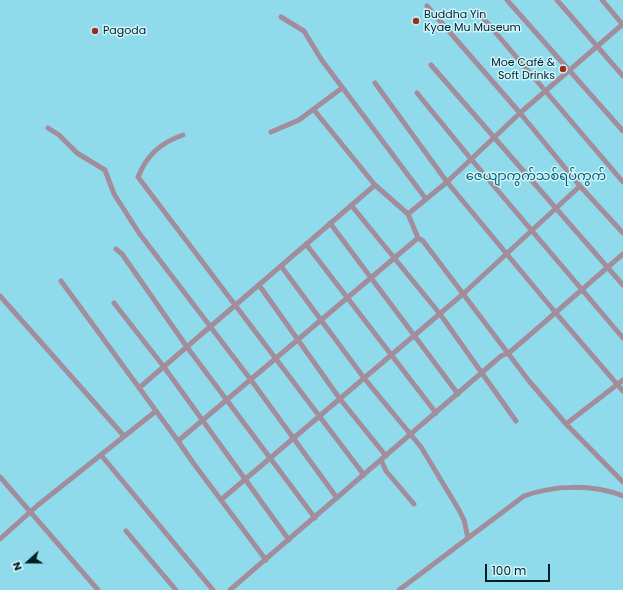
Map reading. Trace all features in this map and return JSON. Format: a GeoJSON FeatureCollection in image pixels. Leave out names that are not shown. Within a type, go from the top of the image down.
{"type":"FeatureCollection","features":[{"type":"Feature","properties":{"kind":"street"},"geometry":{"type":"LineString","coordinates":[[507,0],[623,131]]}},
{"type":"Feature","properties":{"kind":"street"},"geometry":{"type":"LineString","coordinates":[[557,0],[623,76]]}},
{"type":"Feature","properties":{"kind":"street"},"geometry":{"type":"LineString","coordinates":[[408,214],[446,182],[520,113],[623,24],[602,0]]}},
{"type":"Feature","properties":{"kind":"street"},"geometry":{"type":"LineString","coordinates":[[427,6],[520,113],[580,186],[623,233]]}},
{"type":"Feature","properties":{"kind":"street"},"geometry":{"type":"LineString","coordinates":[[478,12],[623,182]]}},
{"type":"Feature","properties":{"kind":"street"},"geometry":{"type":"LineString","coordinates":[[281,16],[304,30],[321,59],[426,199]]}},
{"type":"Feature","properties":{"kind":"street"},"geometry":{"type":"LineString","coordinates":[[431,65],[493,138],[623,285]]}},
{"type":"Feature","properties":{"kind":"street"},"geometry":{"type":"LineString","coordinates":[[375,83],[446,182],[623,391]]}},
{"type":"Feature","properties":{"kind":"street"},"geometry":{"type":"LineString","coordinates":[[271,132],[299,120],[342,88]]}},
{"type":"Feature","properties":{"kind":"street"},"geometry":{"type":"LineString","coordinates":[[417,93],[531,231],[623,338]]}},
{"type":"Feature","properties":{"kind":"street"},"geometry":{"type":"LineString","coordinates":[[314,110],[375,185],[408,214],[418,238],[423,241],[507,353],[566,424],[623,482]]}},
{"type":"Feature","properties":{"kind":"street"},"geometry":{"type":"LineString","coordinates":[[48,128],[59,135],[82,156],[105,170],[114,194],[139,233],[211,326],[337,498]]}},
{"type":"Feature","properties":{"kind":"street"},"geometry":{"type":"LineString","coordinates":[[183,135],[169,140],[151,154],[138,177],[277,358],[318,417],[364,475]]}},
{"type":"Feature","properties":{"kind":"street"},"geometry":{"type":"LineString","coordinates":[[139,388],[375,185]]}},
{"type":"Feature","properties":{"kind":"street"},"geometry":{"type":"LineString","coordinates":[[222,499],[463,294],[580,186]]}},
{"type":"Feature","properties":{"kind":"street"},"geometry":{"type":"LineString","coordinates":[[351,205],[440,314],[516,421]]}},
{"type":"Feature","properties":{"kind":"street"},"geometry":{"type":"LineString","coordinates":[[330,223],[372,277],[458,394]]}},
{"type":"Feature","properties":{"kind":"street"},"geometry":{"type":"LineString","coordinates":[[178,441],[418,238]]}},
{"type":"Feature","properties":{"kind":"street"},"geometry":{"type":"LineString","coordinates":[[306,244],[436,413]]}},
{"type":"Feature","properties":{"kind":"street"},"geometry":{"type":"LineString","coordinates":[[116,249],[122,254],[226,401],[315,518]]}},
{"type":"Feature","properties":{"kind":"street"},"geometry":{"type":"LineString","coordinates":[[230,590],[481,373],[524,340],[623,254]]}},
{"type":"Feature","properties":{"kind":"street"},"geometry":{"type":"LineString","coordinates":[[281,266],[364,378],[421,447],[449,490],[464,520],[468,538]]}},
{"type":"Feature","properties":{"kind":"street"},"geometry":{"type":"LineString","coordinates":[[60,281],[266,560]]}},
{"type":"Feature","properties":{"kind":"street"},"geometry":{"type":"LineString","coordinates":[[259,285],[299,339],[340,399],[386,456]]}},
{"type":"Feature","properties":{"kind":"street"},"geometry":{"type":"LineString","coordinates":[[0,296],[124,436]]}},
{"type":"Feature","properties":{"kind":"street"},"geometry":{"type":"LineString","coordinates":[[114,304],[164,367],[289,540]]}},
{"type":"Feature","properties":{"kind":"street"},"geometry":{"type":"LineString","coordinates":[[566,424],[623,380]]}},
{"type":"Feature","properties":{"kind":"street"},"geometry":{"type":"LineString","coordinates":[[0,539],[30,512],[156,410]]}},
{"type":"Feature","properties":{"kind":"street"},"geometry":{"type":"LineString","coordinates":[[101,455],[213,590]]}},
{"type":"Feature","properties":{"kind":"street"},"geometry":{"type":"LineString","coordinates":[[381,460],[386,471],[414,504]]}},
{"type":"Feature","properties":{"kind":"street"},"geometry":{"type":"LineString","coordinates":[[0,477],[98,590]]}},
{"type":"Feature","properties":{"kind":"street"},"geometry":{"type":"LineString","coordinates":[[399,590],[524,496],[544,489],[605,489],[623,496]]}},
{"type":"Feature","properties":{"kind":"street"},"geometry":{"type":"LineString","coordinates":[[126,531],[176,590]]}},
{"type":"Feature","properties":{"kind":"place","name":"Buddha Yin Kyae Mu Museum"},"geometry":{"type":"Point","coordinates":[416,21]}},
{"type":"Feature","properties":{"kind":"place","name":"Pagoda"},"geometry":{"type":"Point","coordinates":[95,31]}},
{"type":"Feature","properties":{"kind":"place","name":"Moe Café & Soft Drinks"},"geometry":{"type":"Point","coordinates":[563,69]}},
{"type":"Feature","properties":{"kind":"district","name":"ဇေယျာကွက်သစ်ရပ်ကွက်"},"geometry":{"type":"Point","coordinates":[536,177]}}]}
